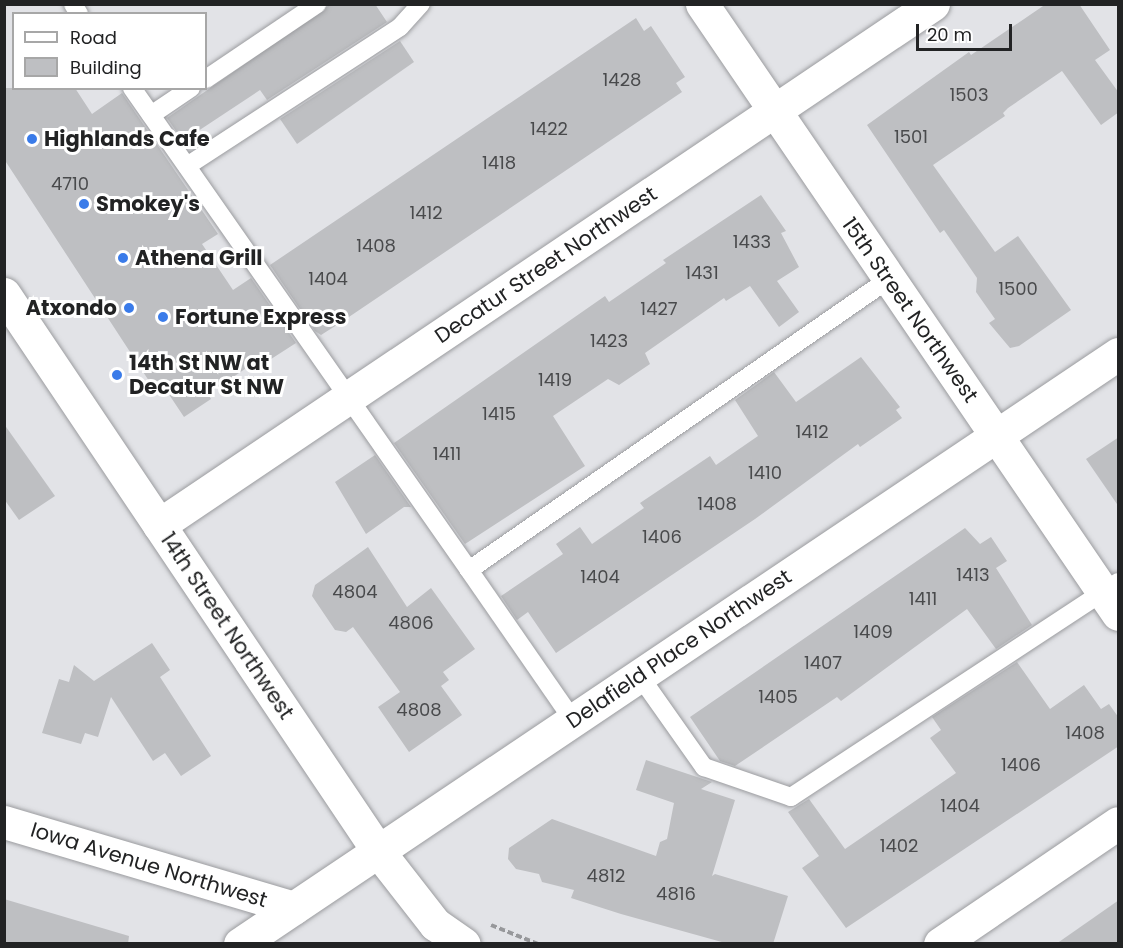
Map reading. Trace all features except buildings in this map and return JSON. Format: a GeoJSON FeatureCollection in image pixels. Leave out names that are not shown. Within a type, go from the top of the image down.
{"type":"FeatureCollection","features":[{"type":"Feature","properties":{"kind":"street","name":"15th Street Northwest"},"geometry":{"type":"LineString","coordinates":[[702,4],[773,112],[997,435],[1113,596]]}},
{"type":"Feature","properties":{"kind":"street","name":"Decatur Street Northwest"},"geometry":{"type":"LineString","coordinates":[[159,525],[933,4]]}},
{"type":"Feature","properties":{"kind":"street","name":"14th Street Northwest"},"geometry":{"type":"LineString","coordinates":[[4,294],[378,851],[435,924],[464,944]]}},
{"type":"Feature","properties":{"kind":"street","name":"Delafield Place Northwest"},"geometry":{"type":"LineString","coordinates":[[240,944],[1119,354]]}},
{"type":"Feature","properties":{"kind":"street","name":"Iowa Avenue Northwest"},"geometry":{"type":"LineString","coordinates":[[4,822],[294,908]]}},
{"type":"Feature","properties":{"kind":"street"},"geometry":{"type":"LineString","coordinates":[[940,944],[1119,823]]}},
{"type":"Feature","properties":{"kind":"lane"},"geometry":{"type":"LineString","coordinates":[[207,78],[317,4]]}},
{"type":"Feature","properties":{"kind":"lane"},"geometry":{"type":"LineString","coordinates":[[187,166],[400,27],[421,4]]}},
{"type":"Feature","properties":{"kind":"lane"},"geometry":{"type":"LineString","coordinates":[[133,90],[573,720]]}},
{"type":"Feature","properties":{"kind":"lane"},"geometry":{"type":"LineString","coordinates":[[151,115],[188,90]]}},
{"type":"Feature","properties":{"kind":"lane"},"geometry":{"type":"LineString","coordinates":[[469,570],[889,279]]}},
{"type":"Feature","properties":{"kind":"lane"},"geometry":{"type":"LineString","coordinates":[[639,675],[704,767],[791,797],[1113,596]]}},
{"type":"Feature","properties":{"kind":"place","name":"Highlands Cafe"},"geometry":{"type":"Point","coordinates":[32,139]}},
{"type":"Feature","properties":{"kind":"place","name":"Smokey's"},"geometry":{"type":"Point","coordinates":[84,204]}},
{"type":"Feature","properties":{"kind":"place","name":"Athena Grill"},"geometry":{"type":"Point","coordinates":[123,258]}},
{"type":"Feature","properties":{"kind":"place","name":"Atxondo"},"geometry":{"type":"Point","coordinates":[129,308]}},
{"type":"Feature","properties":{"kind":"place","name":"Fortune Express"},"geometry":{"type":"Point","coordinates":[163,317]}},
{"type":"Feature","properties":{"kind":"place","name":"14th St NW at Decatur St NW"},"geometry":{"type":"Point","coordinates":[117,375]}}]}
